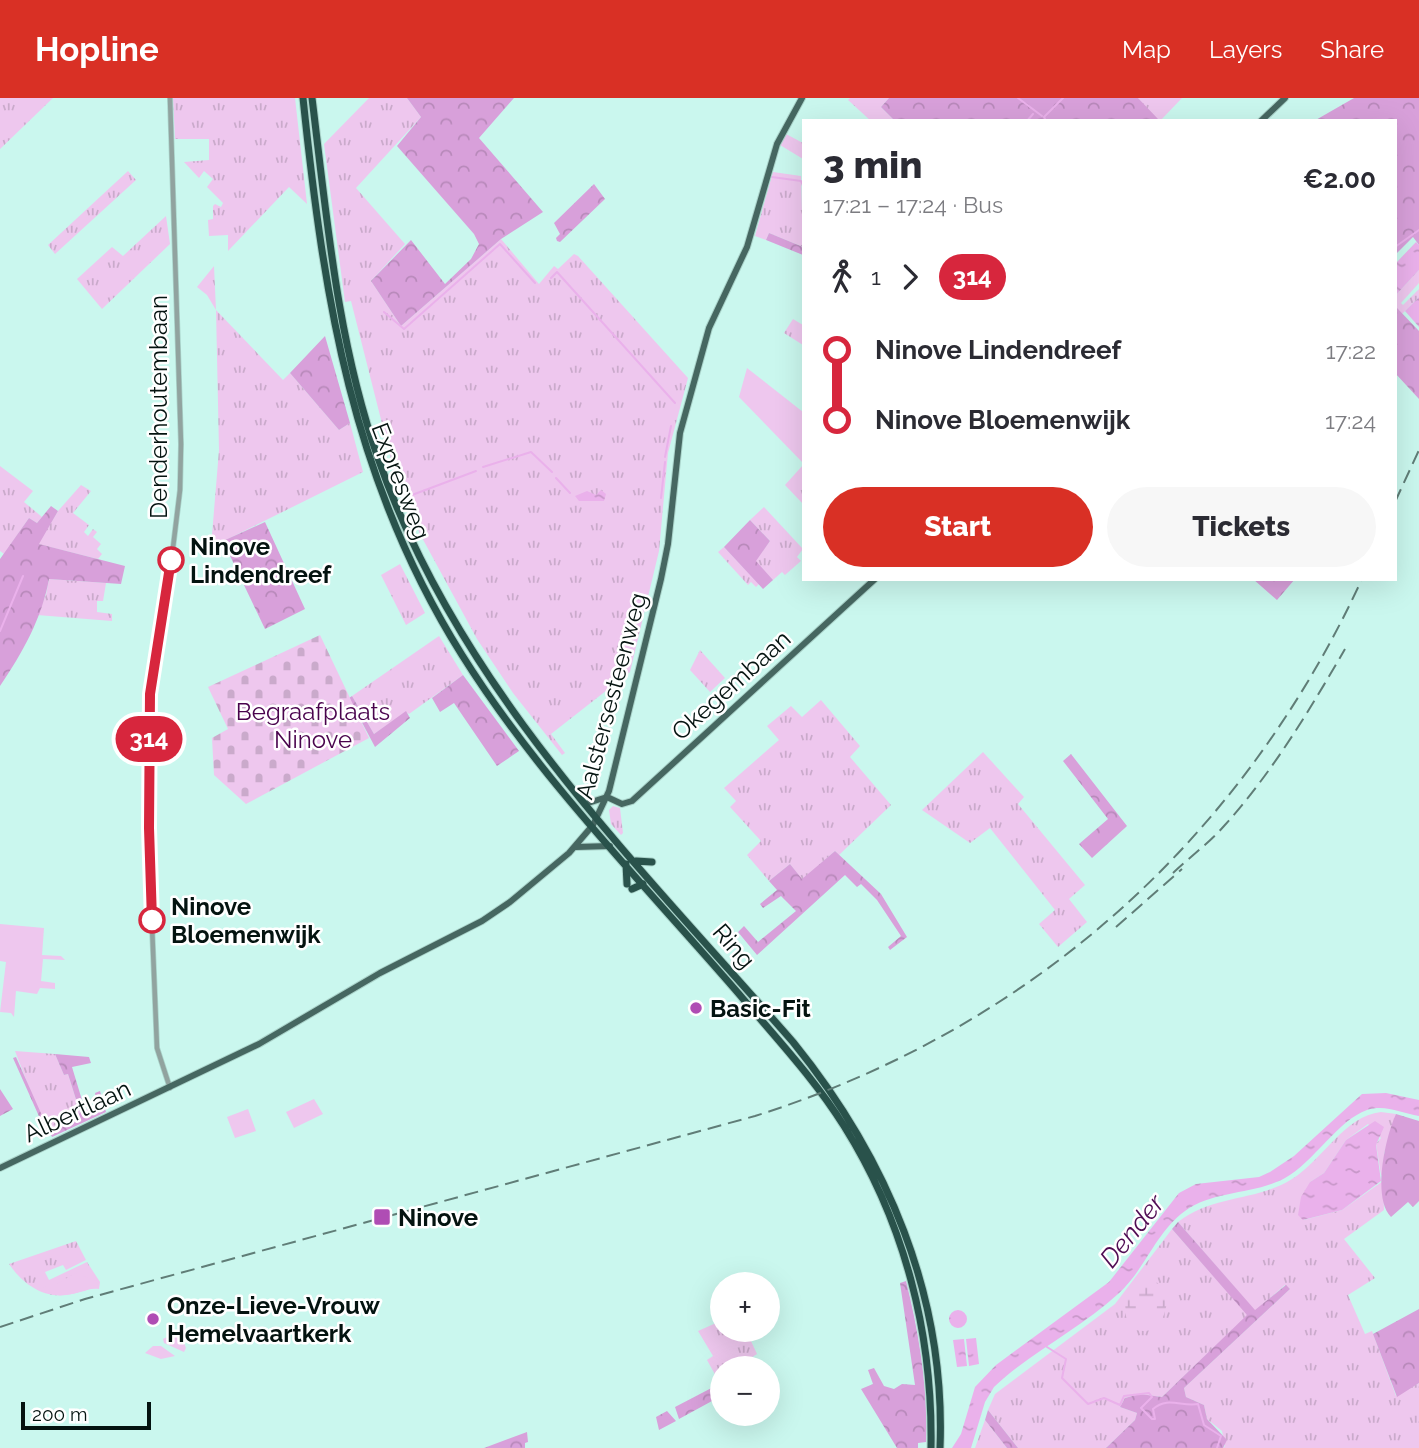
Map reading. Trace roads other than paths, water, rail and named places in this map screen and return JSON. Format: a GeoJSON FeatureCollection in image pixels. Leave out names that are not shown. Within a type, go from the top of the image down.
{"type":"FeatureCollection","features":[{"type":"Feature","properties":{"kind":"highway","name":"Expresweg"},"geometry":{"type":"LineString","coordinates":[[303,98],[324,270],[338,348],[359,428],[380,489],[414,567],[459,651],[525,745],[595,821]]}},
{"type":"Feature","properties":{"kind":"highway","name":"Expresweg"},"geometry":{"type":"LineString","coordinates":[[312,98],[340,311],[357,390],[387,484],[422,563],[467,646],[502,699],[585,804],[595,821]]}},
{"type":"Feature","properties":{"kind":"highway","name":"Ring"},"geometry":{"type":"LineString","coordinates":[[595,821],[611,847],[809,1077],[831,1106],[861,1156],[886,1205],[914,1285],[929,1373],[931,1447]]}},
{"type":"Feature","properties":{"kind":"highway","name":"Ring"},"geometry":{"type":"LineString","coordinates":[[595,821],[636,861],[793,1042],[839,1101],[884,1180],[916,1260],[937,1359],[940,1444]]}},
{"type":"Feature","properties":{"kind":"highway"},"geometry":{"type":"LineString","coordinates":[[636,861],[652,862]]}},
{"type":"Feature","properties":{"kind":"highway"},"geometry":{"type":"LineString","coordinates":[[626,864],[630,886],[643,884]]}},
{"type":"Feature","properties":{"kind":"main road","name":"Aalstersesteenweg"},"geometry":{"type":"LineString","coordinates":[[171,1089],[270,1038],[380,973],[496,913],[574,847],[595,821],[607,797],[663,571],[680,433],[709,328],[747,247],[777,145],[802,98]]}},
{"type":"Feature","properties":{"kind":"main road"},"geometry":{"type":"LineString","coordinates":[[1263,119],[1285,98]]}},
{"type":"Feature","properties":{"kind":"main road","name":"Okegembaan"},"geometry":{"type":"LineString","coordinates":[[607,797],[622,804],[632,801],[874,581]]}},
{"type":"Feature","properties":{"kind":"main road"},"geometry":{"type":"LineString","coordinates":[[585,804],[607,797]]}},
{"type":"Feature","properties":{"kind":"main road"},"geometry":{"type":"LineString","coordinates":[[574,847],[593,844],[611,847]]}},
{"type":"Feature","properties":{"kind":"main road","name":"Albertlaan"},"geometry":{"type":"LineString","coordinates":[[0,1168],[171,1089]]}},
{"type":"Feature","properties":{"kind":"street","name":"Denderhoutembaan"},"geometry":{"type":"LineString","coordinates":[[170,98],[180,376],[180,490],[152,667],[148,779],[157,1048],[171,1089]]}},
{"type":"Feature","properties":{"kind":"water"},"geometry":{"type":"Polygon","coordinates":[[[1416,242],[1419,245],[1419,270],[1397,294],[1397,262],[1416,242]]]}},
{"type":"Feature","properties":{"kind":"water"},"geometry":{"type":"Polygon","coordinates":[[[1419,297],[1419,327],[1405,311],[1419,297]]]}},
{"type":"Feature","properties":{"kind":"water"},"geometry":{"type":"Polygon","coordinates":[[[601,490],[606,494],[604,501],[579,501],[575,496],[587,491],[596,495],[601,490]]]}},
{"type":"Feature","properties":{"kind":"water"},"geometry":{"type":"Polygon","coordinates":[[[1386,1093],[1419,1100],[1419,1116],[1387,1108],[1367,1110],[1346,1123],[1306,1162],[1285,1178],[1260,1187],[1208,1199],[1185,1211],[1166,1230],[1136,1274],[1118,1294],[994,1387],[985,1402],[971,1448],[952,1448],[961,1434],[975,1387],[996,1365],[1109,1282],[1179,1193],[1196,1184],[1259,1177],[1270,1172],[1294,1156],[1362,1094],[1386,1093]]]}},
{"type":"Feature","properties":{"kind":"water"},"geometry":{"type":"Polygon","coordinates":[[[1375,1121],[1384,1127],[1376,1145],[1381,1181],[1342,1210],[1303,1220],[1298,1215],[1301,1197],[1310,1182],[1324,1173],[1346,1140],[1375,1121]]]}},
{"type":"Feature","properties":{"kind":"water"},"geometry":{"type":"Polygon","coordinates":[[[958,1310],[964,1313],[967,1319],[964,1325],[958,1328],[952,1325],[949,1319],[952,1313],[958,1310]]]}},
{"type":"Feature","properties":{"kind":"water"},"geometry":{"type":"Polygon","coordinates":[[[976,1338],[979,1364],[969,1366],[966,1339],[976,1338]]]}},
{"type":"Feature","properties":{"kind":"water"},"geometry":{"type":"Polygon","coordinates":[[[964,1339],[967,1366],[957,1367],[953,1340],[964,1339]]]}},
{"type":"Feature","properties":{"kind":"waterway"},"geometry":{"type":"LineString","coordinates":[[1018,98],[1042,116]]}},
{"type":"Feature","properties":{"kind":"waterway"},"geometry":{"type":"LineString","coordinates":[[1045,119],[1063,98]]}},
{"type":"Feature","properties":{"kind":"waterway"},"geometry":{"type":"LineString","coordinates":[[1029,119],[1033,114]]}},
{"type":"Feature","properties":{"kind":"waterway"},"geometry":{"type":"LineString","coordinates":[[772,177],[801,181],[802,184]]}},
{"type":"Feature","properties":{"kind":"waterway"},"geometry":{"type":"LineString","coordinates":[[1397,246],[1419,230]]}},
{"type":"Feature","properties":{"kind":"waterway"},"geometry":{"type":"LineString","coordinates":[[384,312],[404,329],[500,244],[535,283]]}},
{"type":"Feature","properties":{"kind":"waterway"},"geometry":{"type":"LineString","coordinates":[[551,278],[557,272],[675,403]]}},
{"type":"Feature","properties":{"kind":"waterway"},"geometry":{"type":"LineString","coordinates":[[665,457],[671,426]]}},
{"type":"Feature","properties":{"kind":"waterway"},"geometry":{"type":"LineString","coordinates":[[483,467],[531,452],[552,472]]}},
{"type":"Feature","properties":{"kind":"waterway"},"geometry":{"type":"LineString","coordinates":[[661,498],[665,462]]}},
{"type":"Feature","properties":{"kind":"waterway"},"geometry":{"type":"LineString","coordinates":[[412,495],[476,471]]}},
{"type":"Feature","properties":{"kind":"waterway"},"geometry":{"type":"LineString","coordinates":[[556,478],[570,493]]}},
{"type":"Feature","properties":{"kind":"waterway"},"geometry":{"type":"LineString","coordinates":[[0,631],[23,576]]}},
{"type":"Feature","properties":{"kind":"waterway"},"geometry":{"type":"LineString","coordinates":[[1047,1347],[1066,1359],[1062,1378],[1088,1404],[1104,1398],[1120,1405],[1124,1396],[1149,1393],[1152,1397],[1141,1408],[1152,1419],[1155,1419],[1153,1409],[1164,1403],[1198,1404],[1204,1425],[1221,1436],[1217,1448]]}},
{"type":"Feature","properties":{"kind":"railway"},"geometry":{"type":"LineString","coordinates":[[1397,498],[1419,450]]}},
{"type":"Feature","properties":{"kind":"railway"},"geometry":{"type":"LineString","coordinates":[[0,1327],[85,1299],[755,1116],[855,1079],[949,1032],[1036,977],[1116,913],[1189,841],[1255,761],[1312,674],[1361,581]]}},
{"type":"Feature","properties":{"kind":"railway"},"geometry":{"type":"LineString","coordinates":[[1173,873],[1242,806],[1304,718],[1345,649]]}},
{"type":"Feature","properties":{"kind":"railway"},"geometry":{"type":"LineString","coordinates":[[1116,927],[1182,869]]}},
{"type":"Feature","properties":{"kind":"place","name":"Ninove Lindendreef"},"geometry":{"type":"Point","coordinates":[171,560]}},
{"type":"Feature","properties":{"kind":"place","name":"Ninove Bloemenwijk"},"geometry":{"type":"Point","coordinates":[152,920]}},
{"type":"Feature","properties":{"kind":"place","name":"Basic-Fit"},"geometry":{"type":"Point","coordinates":[696,1008]}},
{"type":"Feature","properties":{"kind":"place","name":"Ninove"},"geometry":{"type":"Point","coordinates":[382,1217]}},
{"type":"Feature","properties":{"kind":"place","name":"Onze-Lieve-Vrouw Hemelvaartkerk"},"geometry":{"type":"Point","coordinates":[153,1319]}},
{"type":"Feature","properties":{"kind":"park label","name":"Begraafplaats Ninove"},"geometry":{"type":"Point","coordinates":[313,725]}},
{"type":"Feature","properties":{"kind":"water label","name":"Dender"},"geometry":{"type":"Point","coordinates":[1132,1231]}}]}
